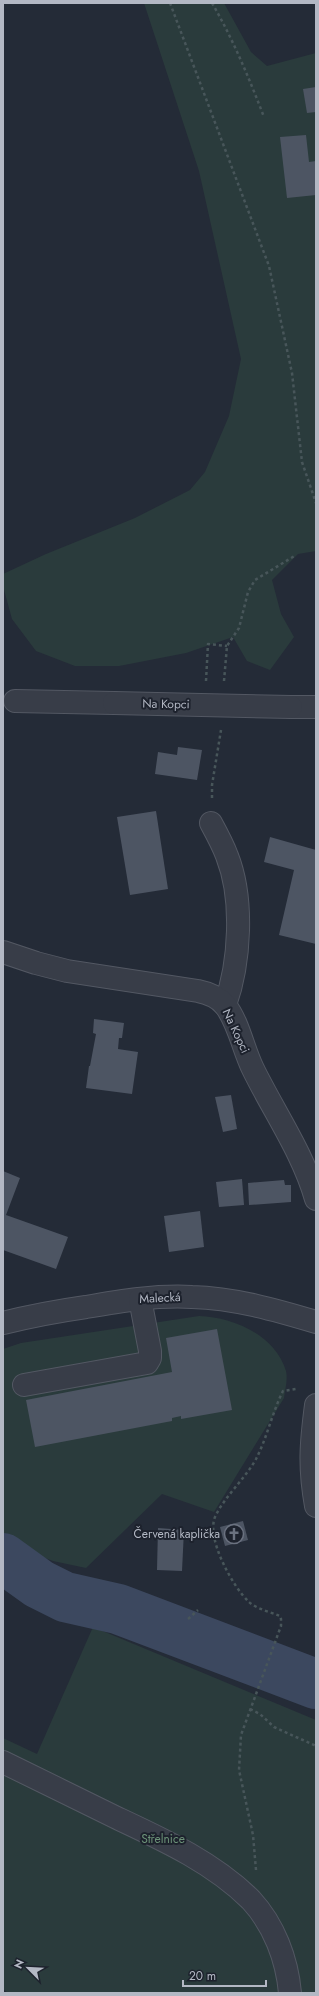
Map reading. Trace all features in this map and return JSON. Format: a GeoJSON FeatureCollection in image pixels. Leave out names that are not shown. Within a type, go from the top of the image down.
{"type":"FeatureCollection","features":[{"type":"Feature","properties":{"kind":"street","name":"Na Kopci"},"geometry":{"type":"LineString","coordinates":[[16,701],[316,707]]}},
{"type":"Feature","properties":{"kind":"street"},"geometry":{"type":"LineString","coordinates":[[211,823],[231,869],[237,921],[236,958],[233,979],[225,1005]]}},
{"type":"Feature","properties":{"kind":"street","name":"Na Kopci"},"geometry":{"type":"LineString","coordinates":[[3,952],[67,971],[208,993],[225,1005],[232,1017],[253,1068],[300,1158],[316,1199]]}},
{"type":"Feature","properties":{"kind":"street","name":"Malecká"},"geometry":{"type":"LineString","coordinates":[[3,1323],[30,1316],[140,1299],[192,1297],[224,1300],[271,1309],[316,1322]]}},
{"type":"Feature","properties":{"kind":"street"},"geometry":{"type":"LineString","coordinates":[[24,1384],[147,1363],[150,1358],[150,1351],[140,1299]]}},
{"type":"Feature","properties":{"kind":"street"},"geometry":{"type":"LineString","coordinates":[[316,1405],[310,1455],[312,1483],[316,1506]]}},
{"type":"Feature","properties":{"kind":"street"},"geometry":{"type":"LineString","coordinates":[[3,1762],[173,1845],[222,1877],[251,1900],[272,1930],[282,1952],[289,1979],[290,1993]]}},
{"type":"Feature","properties":{"kind":"path"},"geometry":{"type":"LineString","coordinates":[[170,3],[269,266],[292,373],[302,462],[316,503]]}},
{"type":"Feature","properties":{"kind":"path"},"geometry":{"type":"LineString","coordinates":[[212,3],[225,25],[243,63],[264,117]]}},
{"type":"Feature","properties":{"kind":"path"},"geometry":{"type":"LineString","coordinates":[[223,688],[227,646],[239,628],[248,592],[255,580],[296,555]]}},
{"type":"Feature","properties":{"kind":"path"},"geometry":{"type":"LineString","coordinates":[[206,673],[208,644],[227,646]]}},
{"type":"Feature","properties":{"kind":"path"},"geometry":{"type":"LineString","coordinates":[[211,823],[212,784],[221,728]]}},
{"type":"Feature","properties":{"kind":"path"},"geometry":{"type":"LineString","coordinates":[[251,1900],[256,1877],[256,1856],[239,1770],[241,1735],[274,1645],[281,1619],[280,1616],[250,1603],[236,1584],[218,1552],[213,1532],[213,1524],[222,1506],[255,1460],[283,1391],[303,1388]]}},
{"type":"Feature","properties":{"kind":"path"},"geometry":{"type":"LineString","coordinates":[[188,1619],[198,1610]]}},
{"type":"Feature","properties":{"kind":"path"},"geometry":{"type":"LineString","coordinates":[[250,1709],[260,1714],[274,1726],[316,1746]]}},
{"type":"Feature","properties":{"kind":"green space"},"geometry":{"type":"Polygon","coordinates":[[[144,3],[224,3],[251,52],[267,66],[316,53],[316,551],[298,554],[272,580],[281,614],[294,637],[270,670],[247,661],[233,637],[186,653],[119,666],[75,666],[36,651],[12,619],[3,586],[3,574],[46,554],[135,518],[190,490],[205,472],[229,416],[241,359],[199,171],[144,3]]]}},
{"type":"Feature","properties":{"kind":"green space"},"geometry":{"type":"Polygon","coordinates":[[[199,1316],[225,1320],[239,1324],[251,1330],[273,1347],[287,1374],[284,1398],[214,1512],[162,1494],[86,1568],[53,1561],[3,1542],[3,1349],[21,1343],[199,1316]]]}},
{"type":"Feature","properties":{"kind":"green space","name":"Střelnice"},"geometry":{"type":"Polygon","coordinates":[[[93,1627],[316,1720],[316,1993],[8,1993],[3,1989],[3,1738],[37,1754],[93,1627]]]}},
{"type":"Feature","properties":{"kind":"building"},"geometry":{"type":"Polygon","coordinates":[[[316,87],[316,112],[307,113],[303,89],[316,87]]]}},
{"type":"Feature","properties":{"kind":"building"},"geometry":{"type":"Polygon","coordinates":[[[306,135],[309,162],[316,161],[316,195],[287,198],[280,137],[306,135]]]}},
{"type":"Feature","properties":{"kind":"building"},"geometry":{"type":"Polygon","coordinates":[[[178,747],[202,750],[197,780],[155,774],[158,752],[177,755],[178,747]]]}},
{"type":"Feature","properties":{"kind":"building"},"geometry":{"type":"Polygon","coordinates":[[[156,811],[168,889],[130,895],[117,817],[156,811]]]}},
{"type":"Feature","properties":{"kind":"building"},"geometry":{"type":"Polygon","coordinates":[[[270,837],[316,850],[316,944],[279,935],[294,870],[264,862],[270,837]]]}},
{"type":"Feature","properties":{"kind":"building"},"geometry":{"type":"Polygon","coordinates":[[[94,1019],[124,1023],[122,1038],[119,1038],[118,1049],[138,1052],[132,1094],[86,1088],[96,1034],[93,1033],[94,1019]]]}},
{"type":"Feature","properties":{"kind":"building"},"geometry":{"type":"Polygon","coordinates":[[[231,1095],[237,1129],[223,1132],[215,1097],[231,1095]]]}},
{"type":"Feature","properties":{"kind":"building"},"geometry":{"type":"Polygon","coordinates":[[[3,1171],[20,1178],[6,1215],[68,1237],[56,1269],[3,1250],[3,1171]]]}},
{"type":"Feature","properties":{"kind":"building"},"geometry":{"type":"Polygon","coordinates":[[[242,1179],[244,1205],[219,1207],[216,1182],[242,1179]]]}},
{"type":"Feature","properties":{"kind":"building"},"geometry":{"type":"Polygon","coordinates":[[[284,1180],[285,1185],[291,1185],[291,1202],[249,1205],[248,1183],[284,1180]]]}},
{"type":"Feature","properties":{"kind":"building"},"geometry":{"type":"Polygon","coordinates":[[[200,1211],[204,1247],[169,1252],[164,1216],[200,1211]]]}},
{"type":"Feature","properties":{"kind":"building"},"geometry":{"type":"Polygon","coordinates":[[[217,1329],[232,1410],[181,1419],[181,1416],[172,1418],[172,1421],[35,1447],[26,1400],[172,1372],[166,1338],[217,1329]]]}},
{"type":"Feature","properties":{"kind":"building","name":"Červená kaplička"},"geometry":{"type":"Polygon","coordinates":[[[243,1521],[248,1540],[225,1546],[220,1527],[243,1521]]]}},
{"type":"Feature","properties":{"kind":"building"},"geometry":{"type":"Polygon","coordinates":[[[158,1528],[184,1530],[182,1571],[157,1570],[158,1528]]]}},
{"type":"Feature","properties":{"kind":"waterway"},"geometry":{"type":"LineString","coordinates":[[3,1558],[39,1584],[65,1597],[118,1609],[316,1684]]}},
{"type":"Feature","properties":{"kind":"place","name":"Červená kaplička"},"geometry":{"type":"Point","coordinates":[234,1534]}}]}
